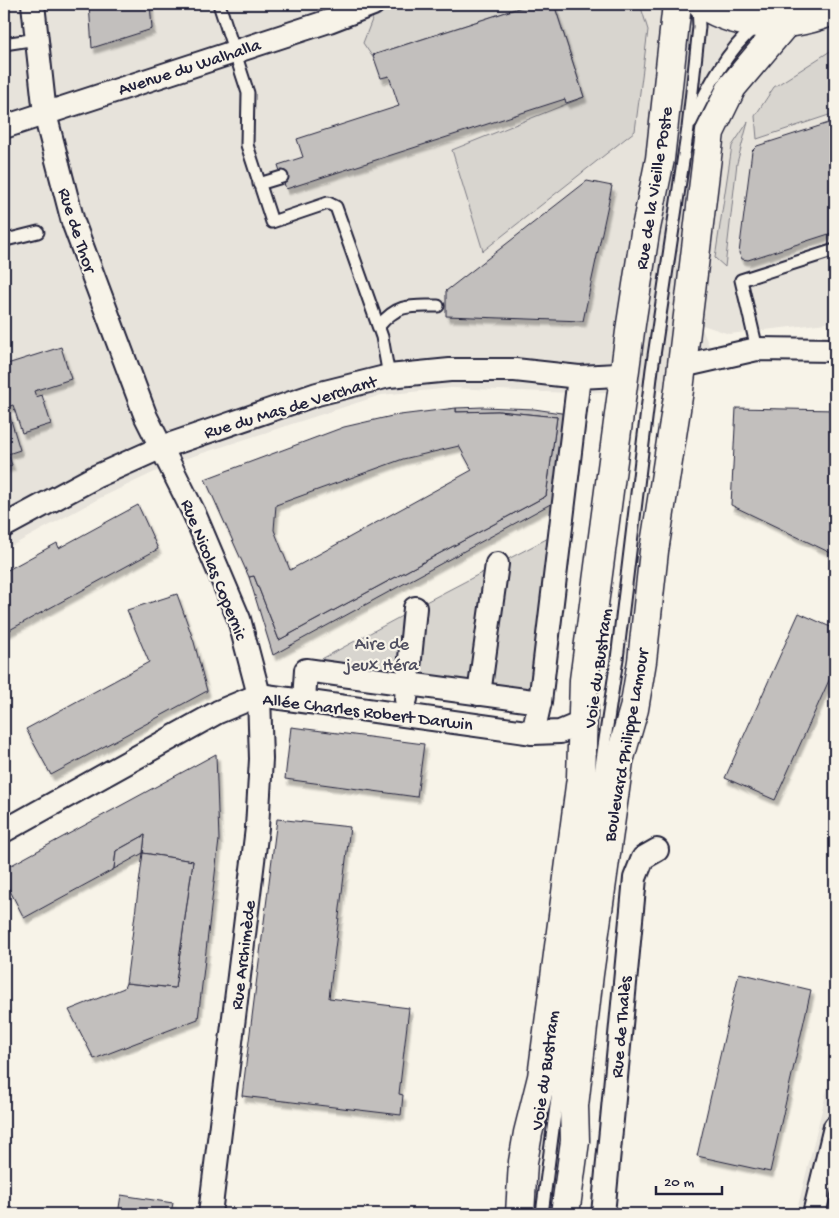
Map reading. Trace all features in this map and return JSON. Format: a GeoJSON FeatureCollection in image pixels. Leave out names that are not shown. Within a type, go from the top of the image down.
{"type":"FeatureCollection","features":[{"type":"Feature","properties":{"kind":"main road","name":"Rue de la Vieille Poste"},"geometry":{"type":"LineString","coordinates":[[625,371],[645,233],[660,159],[677,4]]}},
{"type":"Feature","properties":{"kind":"main road"},"geometry":{"type":"LineString","coordinates":[[702,4],[732,18],[758,23],[785,24],[817,18],[835,10]]}},
{"type":"Feature","properties":{"kind":"main road"},"geometry":{"type":"LineString","coordinates":[[682,366],[710,132],[732,87],[785,24]]}},
{"type":"Feature","properties":{"kind":"main road","name":"Boulevard Philippe Lamour"},"geometry":{"type":"LineString","coordinates":[[565,1214],[575,1141],[574,1106],[592,955],[619,760],[634,709],[642,661],[654,552],[682,366]]}},
{"type":"Feature","properties":{"kind":"main road","name":"Boulevard Philippe Lamour"},"geometry":{"type":"LineString","coordinates":[[520,1214],[523,1162],[542,1077],[581,778],[584,680],[625,371]]}},
{"type":"Feature","properties":{"kind":"street","name":"Rue de Thor"},"geometry":{"type":"LineString","coordinates":[[33,4],[45,114],[73,222],[146,417],[160,448]]}},
{"type":"Feature","properties":{"kind":"street","name":"Avenue du Walhalla"},"geometry":{"type":"LineString","coordinates":[[4,127],[329,21],[373,4]]}},
{"type":"Feature","properties":{"kind":"street"},"geometry":{"type":"LineString","coordinates":[[682,366],[757,349],[835,350]]}},
{"type":"Feature","properties":{"kind":"street","name":"Rue du Mas de Verchant"},"geometry":{"type":"LineString","coordinates":[[4,526],[96,477],[160,448],[317,394],[389,376],[482,369],[579,377],[618,375],[625,371]]}},
{"type":"Feature","properties":{"kind":"street"},"geometry":{"type":"LineString","coordinates":[[533,733],[540,702],[579,377]]}},
{"type":"Feature","properties":{"kind":"street","name":"Rue Nicolas Copernic"},"geometry":{"type":"LineString","coordinates":[[160,448],[194,513],[239,619],[259,695]]}},
{"type":"Feature","properties":{"kind":"street"},"geometry":{"type":"LineString","coordinates":[[479,694],[497,564]]}},
{"type":"Feature","properties":{"kind":"street"},"geometry":{"type":"LineString","coordinates":[[403,716],[408,686],[415,608]]}},
{"type":"Feature","properties":{"kind":"street"},"geometry":{"type":"LineString","coordinates":[[304,700],[306,670],[408,686],[540,702]]}},
{"type":"Feature","properties":{"kind":"street","name":"Allée Charles Robert Darwin"},"geometry":{"type":"LineString","coordinates":[[4,831],[218,712],[259,695],[533,733],[560,732],[584,722]]}},
{"type":"Feature","properties":{"kind":"street","name":"Rue Archimède"},"geometry":{"type":"LineString","coordinates":[[210,1214],[257,828],[261,759],[259,695]]}},
{"type":"Feature","properties":{"kind":"street","name":"Rue de Thalès"},"geometry":{"type":"LineString","coordinates":[[603,1214],[635,878],[643,858],[657,850]]}},
{"type":"Feature","properties":{"kind":"street"},"geometry":{"type":"LineString","coordinates":[[814,1214],[835,1127]]}},
{"type":"Feature","properties":{"kind":"lane"},"geometry":{"type":"LineString","coordinates":[[219,4],[236,50],[248,93],[247,145],[272,222],[328,203],[336,207],[379,326],[389,376]]}},
{"type":"Feature","properties":{"kind":"lane","name":"Voie du Bustram"},"geometry":{"type":"LineString","coordinates":[[542,1214],[593,820],[617,659],[649,385],[688,128],[699,27],[698,4]]}},
{"type":"Feature","properties":{"kind":"lane","name":"Voie du Bustram"},"geometry":{"type":"LineString","coordinates":[[688,128],[723,64],[746,34],[758,23]]}},
{"type":"Feature","properties":{"kind":"lane"},"geometry":{"type":"LineString","coordinates":[[4,44],[37,38]]}},
{"type":"Feature","properties":{"kind":"lane"},"geometry":{"type":"LineString","coordinates":[[259,184],[282,177]]}},
{"type":"Feature","properties":{"kind":"lane"},"geometry":{"type":"LineString","coordinates":[[10,239],[38,232]]}},
{"type":"Feature","properties":{"kind":"lane"},"geometry":{"type":"LineString","coordinates":[[757,349],[741,280],[835,250]]}},
{"type":"Feature","properties":{"kind":"lane"},"geometry":{"type":"LineString","coordinates":[[379,326],[389,314],[404,306],[438,306]]}},
{"type":"Feature","properties":{"kind":"shaded area"},"geometry":{"type":"Polygon","coordinates":[[[4,4],[835,4],[835,322],[729,334],[700,324],[710,348],[679,390],[571,393],[451,388],[381,395],[178,461],[100,498],[4,550],[4,4]]]}},
{"type":"Feature","properties":{"kind":"shaded area"},"geometry":{"type":"Polygon","coordinates":[[[835,1058],[835,1214],[796,1214],[835,1058]]]}},
{"type":"Feature","properties":{"kind":"green space"},"geometry":{"type":"Polygon","coordinates":[[[378,4],[531,4],[373,55],[374,59],[363,43],[378,4]]]}},
{"type":"Feature","properties":{"kind":"green space"},"geometry":{"type":"Polygon","coordinates":[[[554,4],[640,4],[648,30],[635,131],[483,251],[452,150],[584,97],[554,4]]]}},
{"type":"Feature","properties":{"kind":"green space"},"geometry":{"type":"Polygon","coordinates":[[[835,48],[835,113],[757,139],[755,116],[774,87],[835,48]]]}},
{"type":"Feature","properties":{"kind":"green space"},"geometry":{"type":"Polygon","coordinates":[[[748,122],[737,163],[725,267],[715,258],[732,146],[748,122]]]}},
{"type":"Feature","properties":{"kind":"green space"},"geometry":{"type":"Polygon","coordinates":[[[558,533],[535,691],[415,679],[422,604],[558,533]]]}},
{"type":"Feature","properties":{"kind":"green space","name":"Aire de jeux Héra"},"geometry":{"type":"Polygon","coordinates":[[[411,611],[402,679],[316,662],[411,611]]]}},
{"type":"Feature","properties":{"kind":"building"},"geometry":{"type":"Polygon","coordinates":[[[89,4],[150,4],[152,29],[92,48],[89,4]]]}},
{"type":"Feature","properties":{"kind":"building"},"geometry":{"type":"Polygon","coordinates":[[[531,4],[554,4],[584,97],[566,103],[565,99],[286,189],[278,165],[303,157],[297,139],[399,106],[389,76],[381,78],[373,55],[531,4]]]}},
{"type":"Feature","properties":{"kind":"building"},"geometry":{"type":"Polygon","coordinates":[[[835,121],[835,232],[748,260],[742,259],[739,253],[752,151],[757,146],[835,121]]]}},
{"type":"Feature","properties":{"kind":"building"},"geometry":{"type":"Polygon","coordinates":[[[587,181],[612,186],[583,321],[446,316],[446,291],[587,181]]]}},
{"type":"Feature","properties":{"kind":"building"},"geometry":{"type":"Polygon","coordinates":[[[61,347],[71,379],[34,391],[36,397],[42,395],[51,424],[22,433],[13,405],[7,407],[20,450],[8,454],[12,465],[4,468],[4,365],[61,347]]]}},
{"type":"Feature","properties":{"kind":"building"},"geometry":{"type":"Polygon","coordinates":[[[456,408],[534,409],[568,414],[556,501],[273,655],[249,577],[254,576],[279,640],[546,496],[557,417],[498,411],[456,412],[456,408]]]}},
{"type":"Feature","properties":{"kind":"building"},"geometry":{"type":"Polygon","coordinates":[[[456,408],[456,412],[498,411],[557,417],[546,496],[279,640],[254,576],[249,577],[205,479],[344,427],[392,416],[456,408]],[[459,446],[403,459],[276,505],[274,530],[290,570],[472,470],[459,446]]]}},
{"type":"Feature","properties":{"kind":"building"},"geometry":{"type":"Polygon","coordinates":[[[736,408],[835,410],[835,555],[731,505],[736,408]]]}},
{"type":"Feature","properties":{"kind":"building"},"geometry":{"type":"Polygon","coordinates":[[[138,505],[158,549],[4,633],[4,572],[57,543],[59,548],[138,505]]]}},
{"type":"Feature","properties":{"kind":"building"},"geometry":{"type":"Polygon","coordinates":[[[177,594],[194,642],[207,691],[51,775],[26,729],[149,662],[127,610],[177,594]]]}},
{"type":"Feature","properties":{"kind":"building"},"geometry":{"type":"Polygon","coordinates":[[[799,613],[835,629],[835,667],[775,800],[725,778],[799,613]]]}},
{"type":"Feature","properties":{"kind":"building"},"geometry":{"type":"Polygon","coordinates":[[[291,727],[424,744],[417,797],[285,779],[291,727]]]}},
{"type":"Feature","properties":{"kind":"building"},"geometry":{"type":"Polygon","coordinates":[[[216,754],[219,840],[198,1019],[94,1059],[69,1010],[124,988],[126,983],[175,988],[193,861],[143,853],[145,835],[116,851],[114,869],[24,918],[4,879],[4,869],[216,754]]]}},
{"type":"Feature","properties":{"kind":"building"},"geometry":{"type":"Polygon","coordinates":[[[277,819],[350,827],[329,998],[409,1008],[399,1094],[403,1095],[401,1115],[242,1096],[277,819]]]}},
{"type":"Feature","properties":{"kind":"building"},"geometry":{"type":"Polygon","coordinates":[[[145,835],[143,853],[114,869],[116,851],[145,835]]]}},
{"type":"Feature","properties":{"kind":"building"},"geometry":{"type":"Polygon","coordinates":[[[143,853],[193,861],[175,988],[126,983],[143,853]]]}},
{"type":"Feature","properties":{"kind":"building"},"geometry":{"type":"Polygon","coordinates":[[[739,973],[811,990],[770,1172],[697,1156],[739,973]]]}},
{"type":"Feature","properties":{"kind":"building"},"geometry":{"type":"Polygon","coordinates":[[[121,1195],[173,1203],[171,1214],[118,1214],[121,1195]]]}}]}
